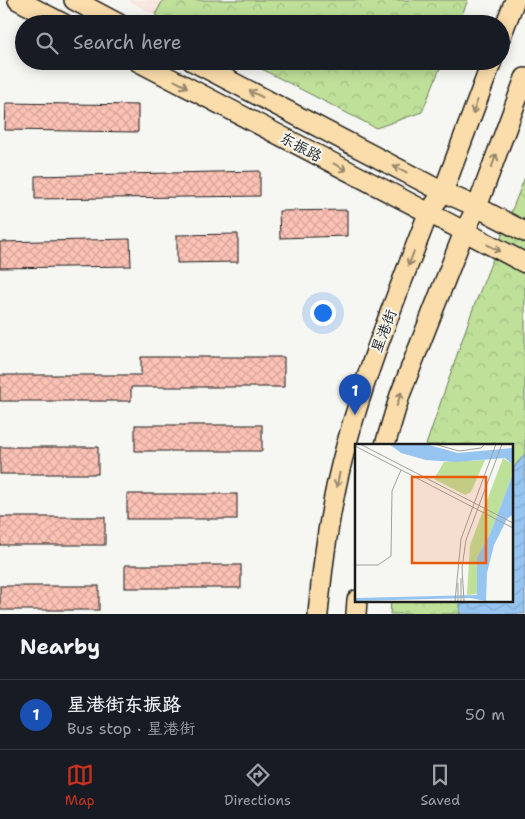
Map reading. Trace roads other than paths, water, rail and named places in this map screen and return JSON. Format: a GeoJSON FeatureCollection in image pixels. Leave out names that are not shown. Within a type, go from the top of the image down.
{"type":"FeatureCollection","features":[{"type":"Feature","properties":{"kind":"main road"},"geometry":{"type":"LineString","coordinates":[[18,0],[47,15]]}},
{"type":"Feature","properties":{"kind":"main road"},"geometry":{"type":"LineString","coordinates":[[74,0],[103,15]]}},
{"type":"Feature","properties":{"kind":"main road"},"geometry":{"type":"LineString","coordinates":[[509,15],[515,0]]}},
{"type":"Feature","properties":{"kind":"main road","name":"东振路"},"geometry":{"type":"LineString","coordinates":[[155,70],[525,263]]}},
{"type":"Feature","properties":{"kind":"main road","name":"东振路"},"geometry":{"type":"LineString","coordinates":[[209,70],[443,192],[525,232]]}},
{"type":"Feature","properties":{"kind":"main road","name":"星港街"},"geometry":{"type":"LineString","coordinates":[[318,614],[332,510],[346,446],[365,381],[428,214],[443,192],[489,70]]}},
{"type":"Feature","properties":{"kind":"main road"},"geometry":{"type":"LineString","coordinates":[[385,444],[400,395],[464,232],[477,207],[525,78]]}},
{"type":"Feature","properties":{"kind":"water"},"geometry":{"type":"Polygon","coordinates":[[[525,454],[525,614],[460,614],[460,602],[512,602],[512,470],[525,454]]]}},
{"type":"Feature","properties":{"kind":"place","name":"星港街东振路"},"geometry":{"type":"Point","coordinates":[355,415]}}]}
